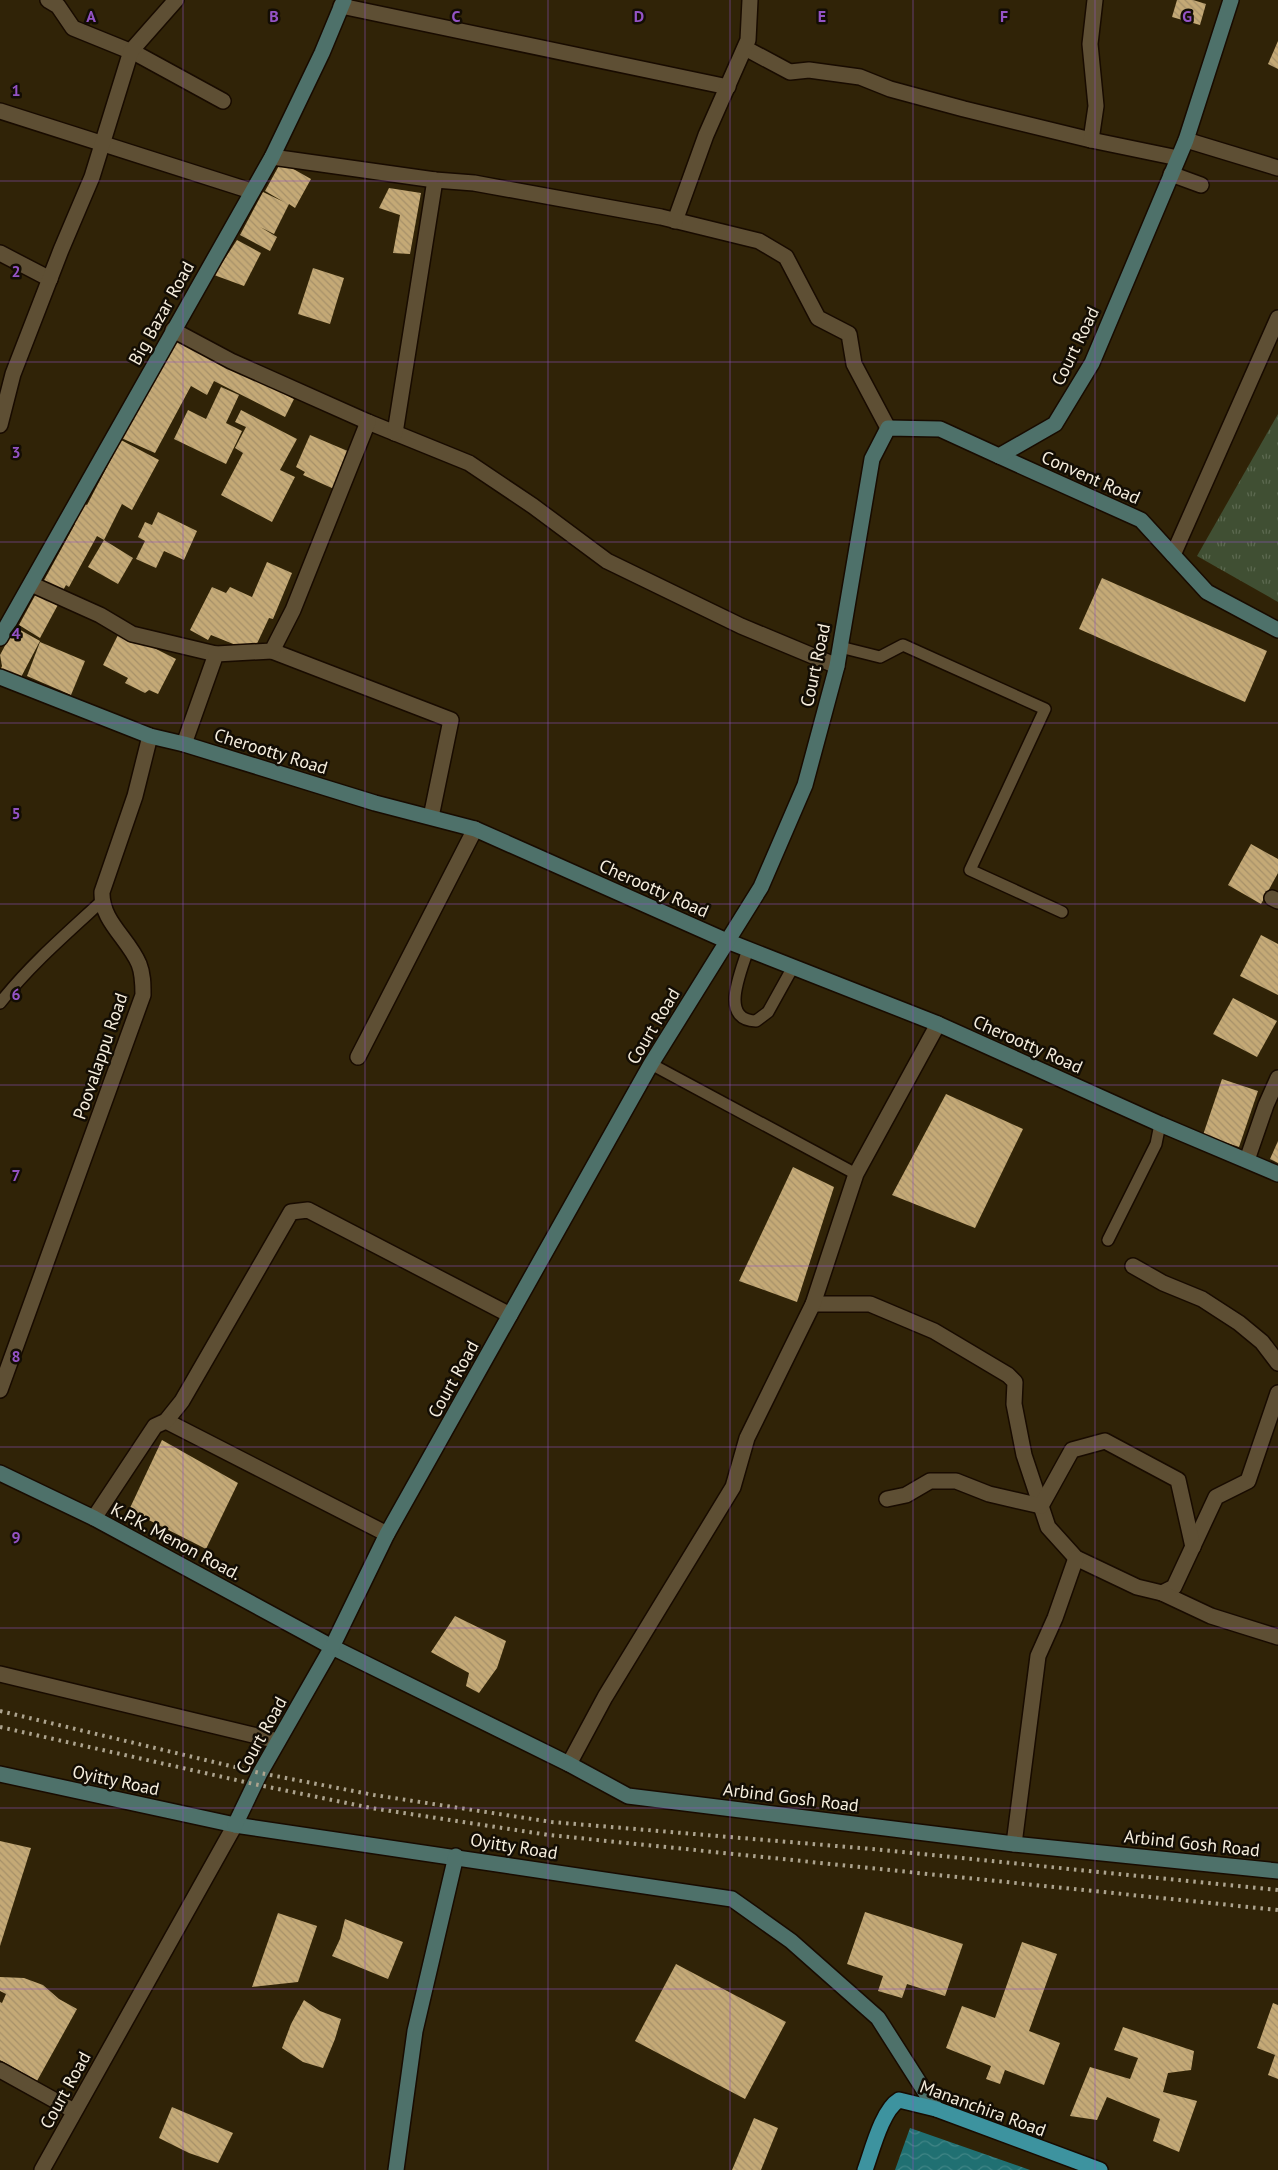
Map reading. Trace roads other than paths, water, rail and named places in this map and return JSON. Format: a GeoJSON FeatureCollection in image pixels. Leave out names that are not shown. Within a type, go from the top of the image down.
{"type":"FeatureCollection","features":[{"type":"Feature","properties":{"kind":"main road","name":"Court Road"},"geometry":{"type":"LineString","coordinates":[[999,456],[1055,424],[1092,363],[1186,140],[1231,0]]}},
{"type":"Feature","properties":{"kind":"main road","name":"Big Bazar Road"},"geometry":{"type":"LineString","coordinates":[[0,638],[251,191],[272,157],[322,53],[343,3]]}},
{"type":"Feature","properties":{"kind":"main road","name":"Court Road"},"geometry":{"type":"LineString","coordinates":[[235,1825],[260,1773],[332,1647],[387,1534],[651,1064],[760,887],[805,785],[837,666],[872,459],[888,428]]}},
{"type":"Feature","properties":{"kind":"main road"},"geometry":{"type":"LineString","coordinates":[[888,428],[940,429],[999,456]]}},
{"type":"Feature","properties":{"kind":"main road","name":"Convent Road"},"geometry":{"type":"LineString","coordinates":[[999,456],[1141,520],[1207,592],[1278,630]]}},
{"type":"Feature","properties":{"kind":"main road","name":"Cherootty Road"},"geometry":{"type":"LineString","coordinates":[[0,676],[150,736],[184,744],[375,803],[475,829],[727,941],[938,1024],[1160,1124],[1278,1174]]}},
{"type":"Feature","properties":{"kind":"main road","name":"K.P.K. Menon Road."},"geometry":{"type":"LineString","coordinates":[[0,1473],[94,1518],[332,1647]]}},
{"type":"Feature","properties":{"kind":"main road","name":"Arbind Gosh Road"},"geometry":{"type":"LineString","coordinates":[[332,1647],[569,1764],[628,1796],[1014,1844],[1278,1871]]}},
{"type":"Feature","properties":{"kind":"main road","name":"Oyitty Road"},"geometry":{"type":"LineString","coordinates":[[0,1774],[235,1825],[456,1856],[732,1899],[790,1941],[878,2018],[936,2109]]}},
{"type":"Feature","properties":{"kind":"main road"},"geometry":{"type":"LineString","coordinates":[[396,2170],[415,2031],[456,1856]]}},
{"type":"Feature","properties":{"kind":"main road","name":"Mananchira Road"},"geometry":{"type":"LineString","coordinates":[[865,2170],[885,2117],[899,2100],[936,2109],[1100,2170]]}},
{"type":"Feature","properties":{"kind":"street"},"geometry":{"type":"LineString","coordinates":[[48,0],[58,6],[73,28],[131,51],[223,101]]}},
{"type":"Feature","properties":{"kind":"street"},"geometry":{"type":"LineString","coordinates":[[0,425],[13,374],[61,250],[92,177],[131,51],[176,0]]}},
{"type":"Feature","properties":{"kind":"street"},"geometry":{"type":"LineString","coordinates":[[675,221],[706,135],[748,40],[750,0]]}},
{"type":"Feature","properties":{"kind":"street"},"geometry":{"type":"LineString","coordinates":[[1091,140],[1096,106],[1090,44],[1095,0]]}},
{"type":"Feature","properties":{"kind":"street"},"geometry":{"type":"LineString","coordinates":[[343,3],[728,87]]}},
{"type":"Feature","properties":{"kind":"street"},"geometry":{"type":"LineString","coordinates":[[744,48],[790,72],[809,70],[860,78],[890,90],[1091,140],[1178,158]]}},
{"type":"Feature","properties":{"kind":"street"},"geometry":{"type":"LineString","coordinates":[[0,111],[251,191]]}},
{"type":"Feature","properties":{"kind":"street"},"geometry":{"type":"LineString","coordinates":[[1186,140],[1278,168]]}},
{"type":"Feature","properties":{"kind":"street"},"geometry":{"type":"LineString","coordinates":[[272,157],[435,180],[474,183],[675,221],[759,241],[786,257],[818,318],[849,334],[854,364],[888,428]]}},
{"type":"Feature","properties":{"kind":"street"},"geometry":{"type":"LineString","coordinates":[[1171,174],[1201,185]]}},
{"type":"Feature","properties":{"kind":"street"},"geometry":{"type":"LineString","coordinates":[[395,433],[435,180]]}},
{"type":"Feature","properties":{"kind":"street"},"geometry":{"type":"LineString","coordinates":[[0,253],[50,279]]}},
{"type":"Feature","properties":{"kind":"street"},"geometry":{"type":"LineString","coordinates":[[1173,555],[1278,318]]}},
{"type":"Feature","properties":{"kind":"street"},"geometry":{"type":"LineString","coordinates":[[173,330],[231,361],[368,422],[469,463],[533,506],[607,561],[741,626],[837,666]]}},
{"type":"Feature","properties":{"kind":"street"},"geometry":{"type":"LineString","coordinates":[[272,651],[293,610],[368,422]]}},
{"type":"Feature","properties":{"kind":"street"},"geometry":{"type":"LineString","coordinates":[[31,584],[100,615],[132,634],[216,654],[272,651],[451,720],[431,817]]}},
{"type":"Feature","properties":{"kind":"street"},"geometry":{"type":"LineString","coordinates":[[184,744],[216,654]]}},
{"type":"Feature","properties":{"kind":"street"},"geometry":{"type":"LineString","coordinates":[[102,901],[102,892],[135,796],[150,736]]}},
{"type":"Feature","properties":{"kind":"street"},"geometry":{"type":"LineString","coordinates":[[358,1057],[475,829]]}},
{"type":"Feature","properties":{"kind":"street","name":"Poovalappu Road"},"geometry":{"type":"LineString","coordinates":[[0,1390],[142,995],[143,979],[139,964],[114,927],[102,901]]}},
{"type":"Feature","properties":{"kind":"street"},"geometry":{"type":"LineString","coordinates":[[569,1764],[605,1697],[733,1487],[747,1438],[813,1304],[856,1174],[938,1024]]}},
{"type":"Feature","properties":{"kind":"street"},"geometry":{"type":"LineString","coordinates":[[1246,1160],[1278,1078]]}},
{"type":"Feature","properties":{"kind":"street"},"geometry":{"type":"LineString","coordinates":[[94,1518],[155,1426],[166,1421],[182,1401],[290,1212],[308,1210],[510,1315]]}},
{"type":"Feature","properties":{"kind":"street"},"geometry":{"type":"LineString","coordinates":[[1133,1266],[1163,1283],[1202,1299],[1239,1323],[1262,1342],[1278,1364]]}},
{"type":"Feature","properties":{"kind":"street"},"geometry":{"type":"LineString","coordinates":[[813,1304],[870,1304],[934,1331],[1008,1375],[1014,1382],[1014,1404],[1024,1455],[1048,1527],[1076,1558],[1137,1587],[1162,1593],[1211,1616],[1278,1637]]}},
{"type":"Feature","properties":{"kind":"street"},"geometry":{"type":"LineString","coordinates":[[1162,1593],[1174,1588],[1216,1497],[1248,1481],[1278,1393]]}},
{"type":"Feature","properties":{"kind":"street"},"geometry":{"type":"LineString","coordinates":[[166,1421],[387,1534]]}},
{"type":"Feature","properties":{"kind":"street"},"geometry":{"type":"LineString","coordinates":[[1041,1506],[1072,1450],[1105,1441],[1178,1480],[1193,1546]]}},
{"type":"Feature","properties":{"kind":"street"},"geometry":{"type":"LineString","coordinates":[[887,1499],[906,1495],[930,1481],[956,1481],[989,1494],[1041,1506]]}},
{"type":"Feature","properties":{"kind":"street"},"geometry":{"type":"LineString","coordinates":[[1014,1844],[1038,1656],[1055,1618],[1076,1558]]}},
{"type":"Feature","properties":{"kind":"street"},"geometry":{"type":"LineString","coordinates":[[0,1674],[278,1741]]}},
{"type":"Feature","properties":{"kind":"street","name":"Court Road"},"geometry":{"type":"LineString","coordinates":[[42,2170],[235,1825]]}},
{"type":"Feature","properties":{"kind":"street"},"geometry":{"type":"LineString","coordinates":[[0,2070],[74,2111]]}},
{"type":"Feature","properties":{"kind":"lane"},"geometry":{"type":"LineString","coordinates":[[840,647],[880,657],[903,645],[1046,709],[970,870],[1062,912]]}},
{"type":"Feature","properties":{"kind":"lane"},"geometry":{"type":"LineString","coordinates":[[0,1003],[46,951],[102,901]]}},
{"type":"Feature","properties":{"kind":"lane"},"geometry":{"type":"LineString","coordinates":[[748,949],[734,1000],[736,1013],[741,1018],[756,1021],[768,1012],[793,967]]}},
{"type":"Feature","properties":{"kind":"lane"},"geometry":{"type":"LineString","coordinates":[[651,1064],[856,1174]]}},
{"type":"Feature","properties":{"kind":"lane"},"geometry":{"type":"LineString","coordinates":[[1108,1240],[1156,1144],[1160,1124]]}},
{"type":"Feature","properties":{"kind":"water"},"geometry":{"type":"Polygon","coordinates":[[[910,2128],[1030,2170],[895,2170],[910,2128]]]}},
{"type":"Feature","properties":{"kind":"railway"},"geometry":{"type":"LineString","coordinates":[[0,1711],[260,1773],[374,1795],[552,1822],[872,1849],[1278,1890]]}},
{"type":"Feature","properties":{"kind":"railway"},"geometry":{"type":"LineString","coordinates":[[0,1727],[254,1784],[371,1808],[549,1835],[1278,1910]]}}]}
